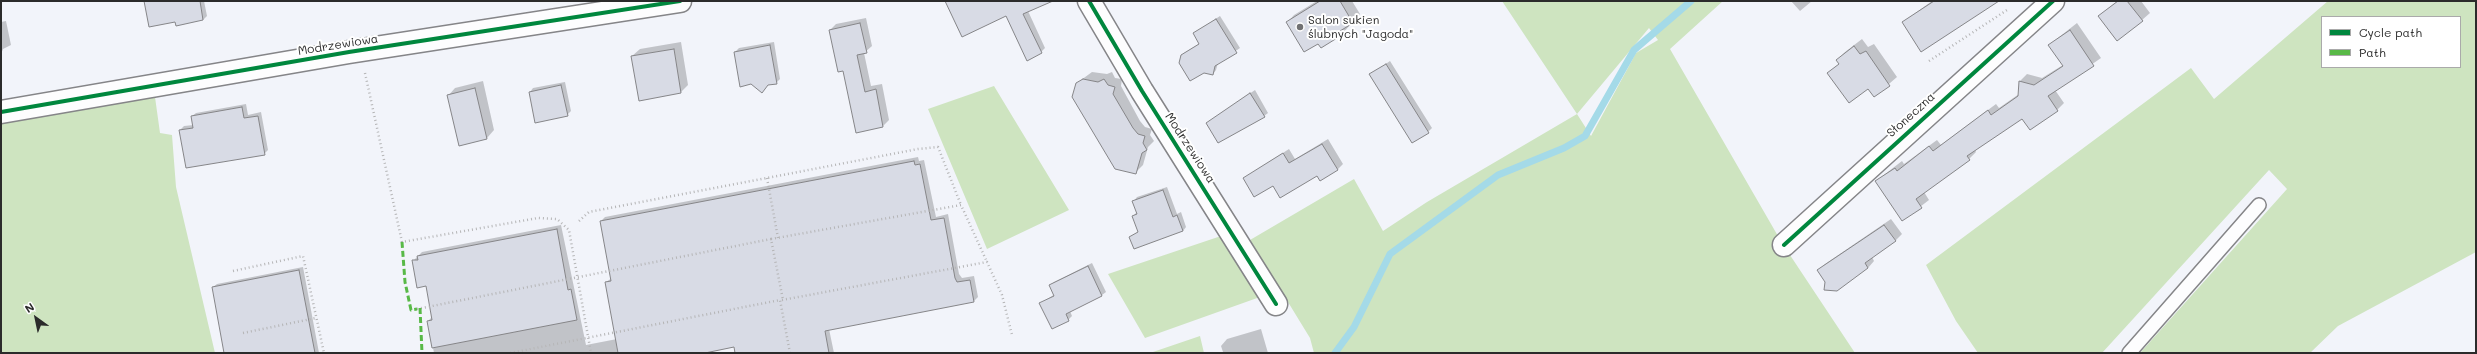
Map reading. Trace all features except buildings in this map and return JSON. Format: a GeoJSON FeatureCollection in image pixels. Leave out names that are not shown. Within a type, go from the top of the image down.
{"type":"FeatureCollection","features":[{"type":"Feature","properties":{"kind":"street","name":"Modrzewiowa"},"geometry":{"type":"LineString","coordinates":[[1,112],[361,51],[680,1]]}},
{"type":"Feature","properties":{"kind":"street","name":"Modrzewiowa"},"geometry":{"type":"LineString","coordinates":[[1089,1],[1142,91],[1276,304]]}},
{"type":"Feature","properties":{"kind":"street","name":"Słoneczna"},"geometry":{"type":"LineString","coordinates":[[1784,245],[2053,1]]}},
{"type":"Feature","properties":{"kind":"lane"},"geometry":{"type":"LineString","coordinates":[[2129,353],[2259,205]]}},
{"type":"Feature","properties":{"kind":"path"},"geometry":{"type":"LineString","coordinates":[[1929,60],[2008,10]]}},
{"type":"Feature","properties":{"kind":"path"},"geometry":{"type":"LineString","coordinates":[[361,51],[402,242],[538,218],[558,219],[569,230],[576,278],[591,353]]}},
{"type":"Feature","properties":{"kind":"path"},"geometry":{"type":"LineString","coordinates":[[579,221],[589,212],[918,149],[938,147],[961,205],[1002,296],[1012,335]]}},
{"type":"Feature","properties":{"kind":"path"},"geometry":{"type":"LineString","coordinates":[[767,178],[778,238]]}},
{"type":"Feature","properties":{"kind":"path"},"geometry":{"type":"LineString","coordinates":[[418,309],[772,239],[961,205]]}},
{"type":"Feature","properties":{"kind":"path"},"geometry":{"type":"LineString","coordinates":[[772,239],[790,353]]}},
{"type":"Feature","properties":{"kind":"path"},"geometry":{"type":"LineString","coordinates":[[233,271],[302,256],[324,353]]}},
{"type":"Feature","properties":{"kind":"path"},"geometry":{"type":"LineString","coordinates":[[510,353],[987,262]]}},
{"type":"Feature","properties":{"kind":"path"},"geometry":{"type":"LineString","coordinates":[[244,333],[316,318]]}},
{"type":"Feature","properties":{"kind":"green space"},"geometry":{"type":"Polygon","coordinates":[[[1502,1],[1723,1],[1670,49],[1782,243],[1855,353],[1314,353],[1310,338],[1250,240],[1354,179],[1383,231],[1427,202],[1577,114],[1502,1]],[[1649,28],[1577,114],[1591,136],[1636,53],[1658,40],[1649,28]]]}},
{"type":"Feature","properties":{"kind":"green space"},"geometry":{"type":"Polygon","coordinates":[[[2328,1],[2476,1],[2476,252],[2338,326],[2310,353],[2140,353],[2287,189],[2269,170],[2102,353],[1978,353],[1956,321],[1926,265],[2191,68],[2214,99],[2328,1]]]}},
{"type":"Feature","properties":{"kind":"green space"},"geometry":{"type":"Polygon","coordinates":[[[994,86],[1069,210],[987,249],[928,109],[994,86]]]}},
{"type":"Feature","properties":{"kind":"green space"},"geometry":{"type":"Polygon","coordinates":[[[155,97],[160,133],[172,135],[176,187],[215,353],[1,353],[1,119],[155,97]]]}},
{"type":"Feature","properties":{"kind":"green space"},"geometry":{"type":"Polygon","coordinates":[[[1224,235],[1260,297],[1145,338],[1108,274],[1224,235]]]}},
{"type":"Feature","properties":{"kind":"green space"},"geometry":{"type":"Polygon","coordinates":[[[1200,336],[1204,353],[1150,353],[1200,336]]]}},
{"type":"Feature","properties":{"kind":"waterway"},"geometry":{"type":"LineString","coordinates":[[1335,353],[1354,327],[1390,254],[1498,175],[1564,148],[1585,136],[1634,50],[1691,1]]}},
{"type":"Feature","properties":{"kind":"marked path"},"geometry":{"type":"LineString","coordinates":[[402,242],[405,282],[411,310],[417,309]]}},
{"type":"Feature","properties":{"kind":"marked path"},"geometry":{"type":"LineString","coordinates":[[420,308],[422,353]]}},
{"type":"Feature","properties":{"kind":"cycle path"},"geometry":{"type":"LineString","coordinates":[[1,112],[349,52],[680,1]]}},
{"type":"Feature","properties":{"kind":"cycle path"},"geometry":{"type":"LineString","coordinates":[[1089,1],[1142,91],[1276,304]]}},
{"type":"Feature","properties":{"kind":"cycle path"},"geometry":{"type":"LineString","coordinates":[[1784,245],[2053,1]]}},
{"type":"Feature","properties":{"kind":"place","name":"Salon sukien ślubnych \"Jagoda\""},"geometry":{"type":"Point","coordinates":[1300,27]}}]}
